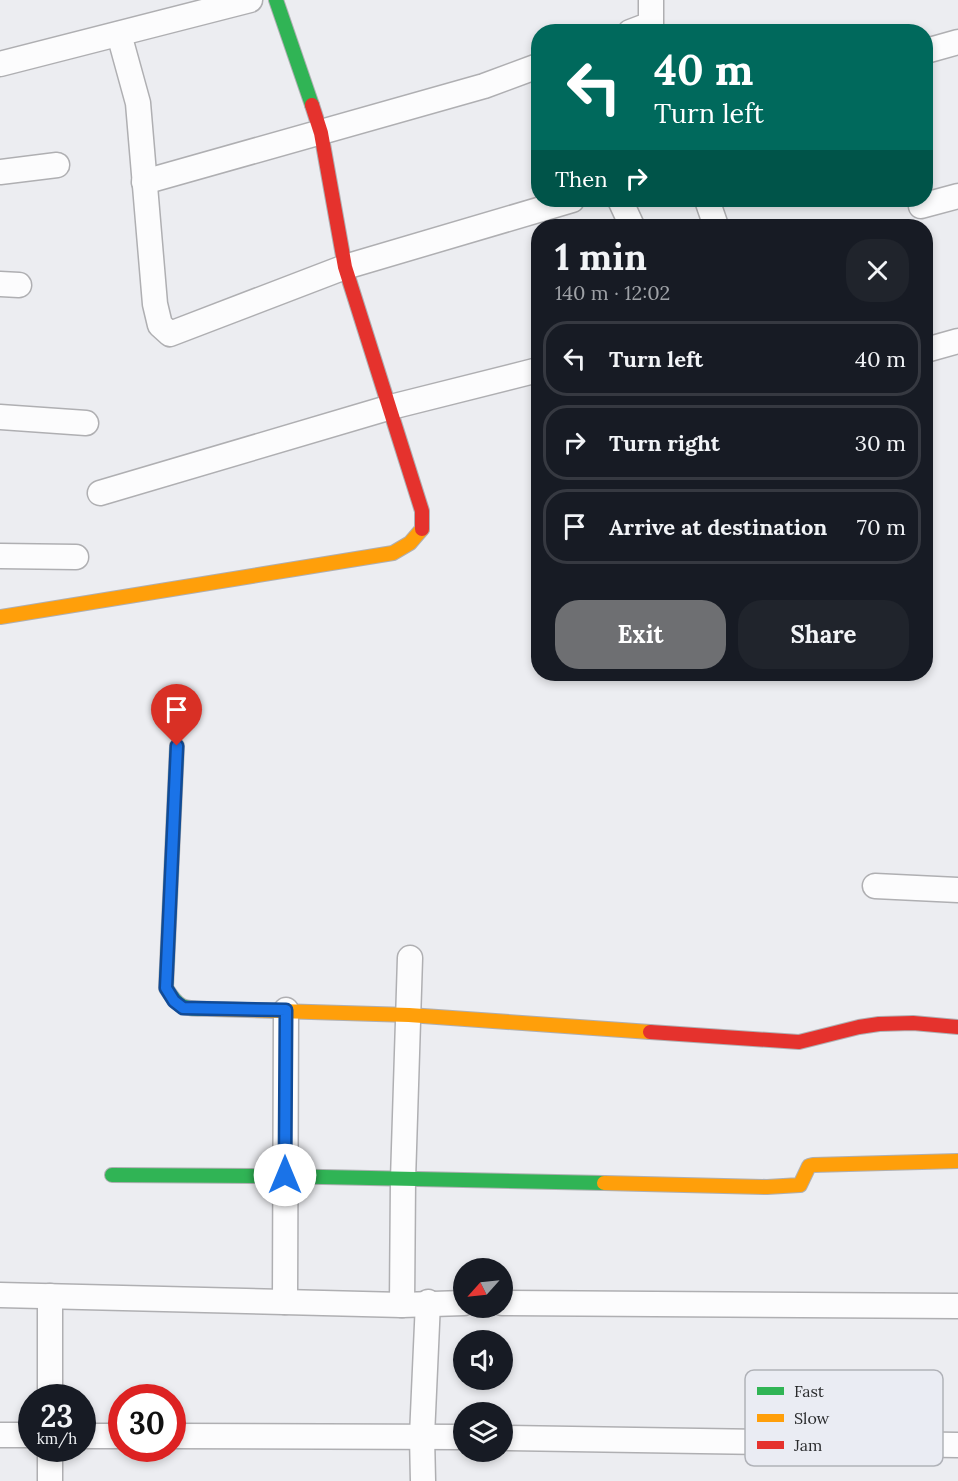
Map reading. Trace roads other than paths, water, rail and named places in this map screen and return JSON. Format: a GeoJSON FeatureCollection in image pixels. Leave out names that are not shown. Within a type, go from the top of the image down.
{"type":"FeatureCollection","features":[{"type":"Feature","properties":{"kind":"street"},"geometry":{"type":"LineString","coordinates":[[0,64],[250,0]]}},
{"type":"Feature","properties":{"kind":"street"},"geometry":{"type":"LineString","coordinates":[[0,617],[393,553],[410,543],[422,531],[422,511],[345,267],[321,133],[276,0]]}},
{"type":"Feature","properties":{"kind":"street"},"geometry":{"type":"LineString","coordinates":[[646,24],[651,0]]}},
{"type":"Feature","properties":{"kind":"street"},"geometry":{"type":"LineString","coordinates":[[119,34],[138,103],[154,304],[160,325],[170,334],[345,267],[548,207]]}},
{"type":"Feature","properties":{"kind":"street"},"geometry":{"type":"LineString","coordinates":[[933,49],[958,42]]}},
{"type":"Feature","properties":{"kind":"street"},"geometry":{"type":"LineString","coordinates":[[144,182],[484,86],[531,69]]}},
{"type":"Feature","properties":{"kind":"street"},"geometry":{"type":"LineString","coordinates":[[0,172],[57,165]]}},
{"type":"Feature","properties":{"kind":"street"},"geometry":{"type":"LineString","coordinates":[[933,203],[958,195]]}},
{"type":"Feature","properties":{"kind":"street"},"geometry":{"type":"LineString","coordinates":[[933,348],[958,341]]}},
{"type":"Feature","properties":{"kind":"street"},"geometry":{"type":"LineString","coordinates":[[100,493],[391,407],[531,372]]}},
{"type":"Feature","properties":{"kind":"street"},"geometry":{"type":"LineString","coordinates":[[0,417],[86,423]]}},
{"type":"Feature","properties":{"kind":"street"},"geometry":{"type":"LineString","coordinates":[[0,556],[76,557]]}},
{"type":"Feature","properties":{"kind":"street"},"geometry":{"type":"LineString","coordinates":[[177,746],[166,988],[174,1001],[183,1008],[409,1015],[799,1042],[815,1041],[866,1025],[884,1023],[958,1027]]}},
{"type":"Feature","properties":{"kind":"street"},"geometry":{"type":"LineString","coordinates":[[875,886],[958,890]]}},
{"type":"Feature","properties":{"kind":"street"},"geometry":{"type":"LineString","coordinates":[[402,1305],[403,1180],[410,958]]}},
{"type":"Feature","properties":{"kind":"street"},"geometry":{"type":"LineString","coordinates":[[285,1302],[286,1010]]}},
{"type":"Feature","properties":{"kind":"street"},"geometry":{"type":"LineString","coordinates":[[112,1175],[285,1175],[403,1180],[767,1187],[800,1185],[809,1166],[813,1165],[958,1161]]}},
{"type":"Feature","properties":{"kind":"street"},"geometry":{"type":"LineString","coordinates":[[0,1295],[402,1305],[428,1302],[453,1303]]}},
{"type":"Feature","properties":{"kind":"street"},"geometry":{"type":"LineString","coordinates":[[50,1296],[50,1384]]}},
{"type":"Feature","properties":{"kind":"street"},"geometry":{"type":"LineString","coordinates":[[423,1481],[422,1436],[428,1302]]}},
{"type":"Feature","properties":{"kind":"street"},"geometry":{"type":"LineString","coordinates":[[513,1303],[958,1306]]}},
{"type":"Feature","properties":{"kind":"street"},"geometry":{"type":"LineString","coordinates":[[0,1435],[18,1435]]}},
{"type":"Feature","properties":{"kind":"street"},"geometry":{"type":"LineString","coordinates":[[186,1436],[453,1437]]}},
{"type":"Feature","properties":{"kind":"street"},"geometry":{"type":"LineString","coordinates":[[513,1438],[745,1442]]}},
{"type":"Feature","properties":{"kind":"street"},"geometry":{"type":"LineString","coordinates":[[943,1445],[958,1445]]}},
{"type":"Feature","properties":{"kind":"street"},"geometry":{"type":"LineString","coordinates":[[50,1462],[50,1481]]}}]}
